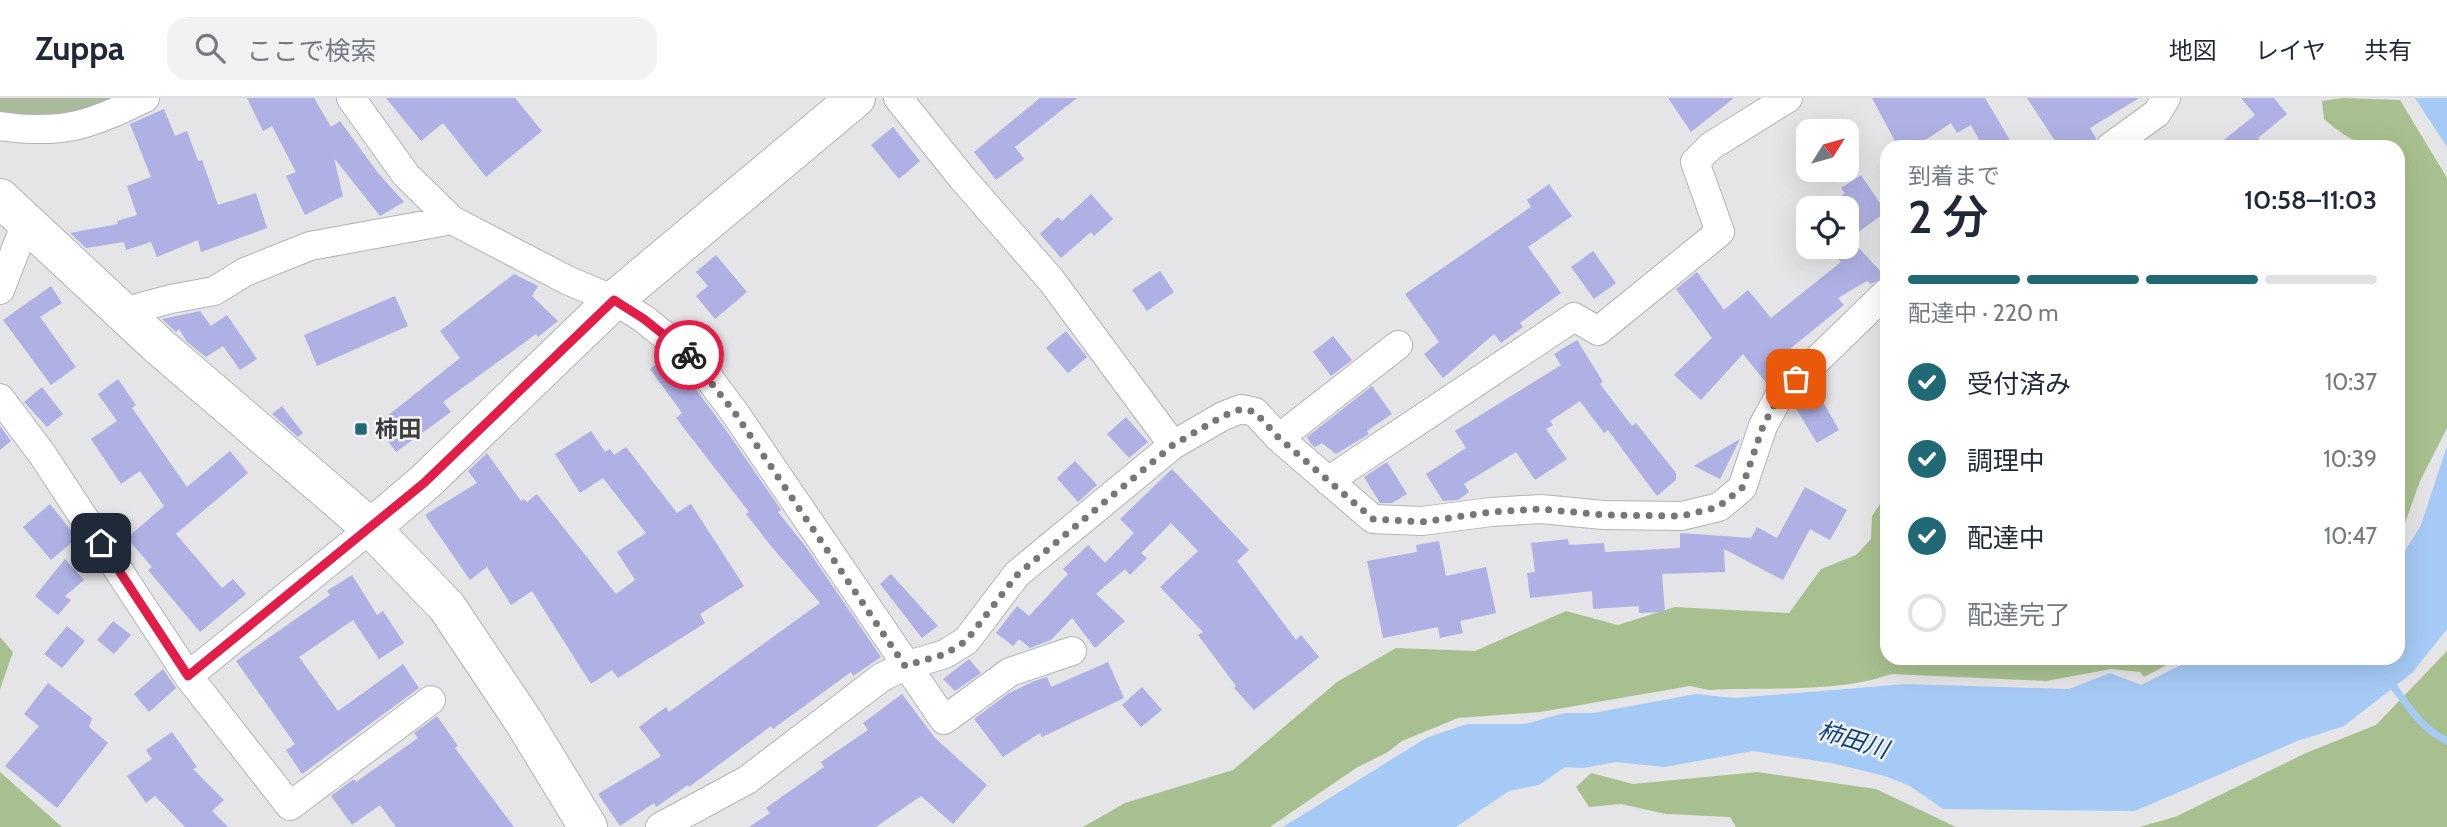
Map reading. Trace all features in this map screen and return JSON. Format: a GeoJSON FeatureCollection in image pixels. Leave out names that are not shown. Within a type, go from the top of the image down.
{"type":"FeatureCollection","features":[{"type":"Feature","properties":{"kind":"street"},"geometry":{"type":"LineString","coordinates":[[0,126],[25,130],[69,130],[111,115],[145,98]]}},
{"type":"Feature","properties":{"kind":"street"},"geometry":{"type":"LineString","coordinates":[[351,98],[406,175],[452,220],[567,280],[614,300],[644,319],[696,361],[735,413],[944,720],[1010,672],[1072,651]]}},
{"type":"Feature","properties":{"kind":"street"},"geometry":{"type":"LineString","coordinates":[[188,676],[424,483],[614,300],[856,98]]}},
{"type":"Feature","properties":{"kind":"street"},"geometry":{"type":"LineString","coordinates":[[898,98],[962,179],[1051,280],[1173,445]]}},
{"type":"Feature","properties":{"kind":"street"},"geometry":{"type":"LineString","coordinates":[[1328,481],[1574,317],[1598,331],[1720,233],[1695,162],[1712,146],[1788,98]]}},
{"type":"Feature","properties":{"kind":"street"},"geometry":{"type":"LineString","coordinates":[[2120,140],[2157,113],[2166,98]]}},
{"type":"Feature","properties":{"kind":"street"},"geometry":{"type":"LineString","coordinates":[[0,290],[13,210]]}},
{"type":"Feature","properties":{"kind":"street"},"geometry":{"type":"LineString","coordinates":[[13,210],[122,312],[371,528],[447,607],[524,722],[588,827]]}},
{"type":"Feature","properties":{"kind":"street"},"geometry":{"type":"LineString","coordinates":[[122,312],[171,299],[214,292],[244,272],[310,246],[452,220]]}},
{"type":"Feature","properties":{"kind":"street"},"geometry":{"type":"LineString","coordinates":[[660,827],[747,780],[882,677],[905,666],[945,654],[966,641],[1017,575],[1173,445],[1223,416],[1241,409],[1255,412],[1279,438],[1373,519],[1422,522],[1491,512],[1542,509],[1603,515],[1682,516],[1718,507],[1742,488],[1763,426],[1778,398],[1814,359],[1880,298]]}},
{"type":"Feature","properties":{"kind":"street"},"geometry":{"type":"LineString","coordinates":[[1279,438],[1398,345]]}},
{"type":"Feature","properties":{"kind":"street"},"geometry":{"type":"LineString","coordinates":[[0,398],[42,454],[188,676],[290,806],[431,700]]}},
{"type":"Feature","properties":{"kind":"green space"},"geometry":{"type":"Polygon","coordinates":[[[0,98],[135,98],[45,124],[0,113],[0,98]]]}},
{"type":"Feature","properties":{"kind":"green space"},"geometry":{"type":"Polygon","coordinates":[[[2343,98],[2400,100],[2447,178],[2447,428],[2420,481],[2405,523],[2405,140],[2354,140],[2324,119],[2322,101],[2343,98]]]}},
{"type":"Feature","properties":{"kind":"green space"},"geometry":{"type":"Polygon","coordinates":[[[1880,504],[1880,665],[2167,665],[2144,677],[2140,672],[2111,669],[2046,681],[1891,674],[1825,687],[1709,690],[1690,686],[1540,712],[1458,718],[1402,741],[1388,752],[1356,768],[1270,827],[1083,827],[1125,803],[1233,770],[1337,682],[1396,648],[1475,651],[1566,611],[1618,625],[1675,607],[1789,613],[1821,569],[1856,555],[1871,539],[1872,516],[1880,504]]]}},
{"type":"Feature","properties":{"kind":"green space"},"geometry":{"type":"Polygon","coordinates":[[[0,637],[13,652],[0,689],[0,637]]]}},
{"type":"Feature","properties":{"kind":"green space"},"geometry":{"type":"Polygon","coordinates":[[[2447,651],[2447,827],[2139,827],[2175,817],[2306,753],[2376,725],[2447,651]]]}},
{"type":"Feature","properties":{"kind":"green space"},"geometry":{"type":"Polygon","coordinates":[[[0,772],[62,827],[0,827],[0,772]]]}},
{"type":"Feature","properties":{"kind":"green space"},"geometry":{"type":"Polygon","coordinates":[[[1757,772],[1876,789],[1956,827],[1736,827],[1730,817],[1666,814],[1621,804],[1589,807],[1576,787],[1591,773],[1633,784],[1757,772]]]}},
{"type":"Feature","properties":{"kind":"water"},"geometry":{"type":"Polygon","coordinates":[[[2415,98],[2447,98],[2447,147],[2415,98]]]}},
{"type":"Feature","properties":{"kind":"water","name":"柿田川"},"geometry":{"type":"Polygon","coordinates":[[[2447,446],[2447,629],[2412,673],[2344,726],[2297,741],[2135,811],[1943,809],[1910,786],[1885,776],[1831,763],[1753,751],[1665,767],[1616,762],[1583,768],[1565,767],[1539,785],[1509,791],[1456,827],[1283,827],[1426,738],[1467,724],[1525,724],[1565,713],[1593,713],[1696,694],[1735,698],[1906,684],[2069,689],[2110,673],[2141,685],[2181,665],[2405,665],[2405,551],[2421,525],[2447,446]]]}},
{"type":"Feature","properties":{"kind":"building"},"geometry":{"type":"Polygon","coordinates":[[[247,98],[314,98],[331,127],[340,121],[378,173],[404,202],[380,216],[334,158],[343,196],[305,215],[286,176],[296,172],[272,126],[263,131],[247,98]]]}},
{"type":"Feature","properties":{"kind":"building"},"geometry":{"type":"Polygon","coordinates":[[[386,98],[515,98],[542,131],[486,177],[443,123],[421,141],[386,98]]]}},
{"type":"Feature","properties":{"kind":"building"},"geometry":{"type":"Polygon","coordinates":[[[1040,98],[1077,98],[1015,147],[1024,159],[996,180],[974,152],[1040,98]]]}},
{"type":"Feature","properties":{"kind":"building"},"geometry":{"type":"Polygon","coordinates":[[[1668,98],[1734,98],[1691,132],[1668,98]]]}},
{"type":"Feature","properties":{"kind":"building"},"geometry":{"type":"Polygon","coordinates":[[[1872,98],[1985,98],[2010,140],[1979,140],[1971,125],[1957,133],[1951,123],[1926,140],[1894,140],[1872,98]]]}},
{"type":"Feature","properties":{"kind":"building"},"geometry":{"type":"Polygon","coordinates":[[[2027,98],[2139,98],[2090,128],[2096,140],[2054,140],[2027,98]]]}},
{"type":"Feature","properties":{"kind":"building"},"geometry":{"type":"Polygon","coordinates":[[[2241,98],[2274,98],[2287,114],[2258,138],[2260,140],[2224,140],[2255,115],[2241,98]]]}},
{"type":"Feature","properties":{"kind":"building"},"geometry":{"type":"Polygon","coordinates":[[[164,109],[175,136],[187,131],[198,161],[202,160],[218,205],[256,193],[267,228],[201,252],[198,240],[157,257],[151,242],[126,250],[124,242],[86,248],[70,233],[118,224],[117,221],[137,215],[127,186],[151,177],[130,124],[164,109]]]}},
{"type":"Feature","properties":{"kind":"building"},"geometry":{"type":"Polygon","coordinates":[[[893,127],[920,161],[899,179],[871,145],[893,127]]]}},
{"type":"Feature","properties":{"kind":"building"},"geometry":{"type":"Polygon","coordinates":[[[1861,175],[1880,203],[1880,216],[1859,232],[1859,196],[1841,196],[1845,193],[1841,188],[1850,182],[1859,182],[1861,175]]]}},
{"type":"Feature","properties":{"kind":"building"},"geometry":{"type":"Polygon","coordinates":[[[1549,184],[1572,216],[1528,247],[1561,293],[1520,323],[1523,327],[1501,343],[1494,334],[1443,378],[1424,354],[1439,342],[1405,294],[1531,207],[1527,200],[1549,184]]]}},
{"type":"Feature","properties":{"kind":"building"},"geometry":{"type":"Polygon","coordinates":[[[1091,194],[1113,219],[1094,236],[1091,232],[1061,258],[1040,234],[1058,217],[1062,221],[1091,194]]]}},
{"type":"Feature","properties":{"kind":"building"},"geometry":{"type":"Polygon","coordinates":[[[1859,248],[1880,271],[1880,280],[1871,284],[1867,281],[1838,298],[1844,305],[1791,348],[1797,356],[1767,384],[1743,354],[1701,400],[1674,375],[1712,338],[1676,289],[1697,272],[1724,310],[1748,290],[1771,318],[1841,262],[1838,259],[1859,259],[1859,248]]]}},
{"type":"Feature","properties":{"kind":"building"},"geometry":{"type":"Polygon","coordinates":[[[1593,251],[1616,283],[1594,299],[1571,267],[1593,251]]]}},
{"type":"Feature","properties":{"kind":"building"},"geometry":{"type":"Polygon","coordinates":[[[716,255],[747,292],[715,319],[696,296],[708,286],[696,272],[716,255]]]}},
{"type":"Feature","properties":{"kind":"building"},"geometry":{"type":"Polygon","coordinates":[[[1160,271],[1174,292],[1147,311],[1132,290],[1160,271]]]}},
{"type":"Feature","properties":{"kind":"building"},"geometry":{"type":"Polygon","coordinates":[[[514,274],[538,286],[532,296],[558,321],[443,402],[451,412],[396,452],[376,425],[460,358],[440,331],[514,274]]]}},
{"type":"Feature","properties":{"kind":"building"},"geometry":{"type":"Polygon","coordinates":[[[51,286],[62,303],[40,317],[76,367],[51,385],[3,320],[51,286]]]}},
{"type":"Feature","properties":{"kind":"building"},"geometry":{"type":"Polygon","coordinates":[[[395,296],[408,326],[317,366],[304,335],[395,296]]]}},
{"type":"Feature","properties":{"kind":"building"},"geometry":{"type":"Polygon","coordinates":[[[200,311],[211,326],[227,315],[257,359],[240,370],[223,346],[206,357],[187,342],[179,329],[176,332],[162,319],[200,311]]]}},
{"type":"Feature","properties":{"kind":"building"},"geometry":{"type":"Polygon","coordinates":[[[1066,331],[1087,357],[1068,373],[1046,348],[1066,331]]]}},
{"type":"Feature","properties":{"kind":"building"},"geometry":{"type":"Polygon","coordinates":[[[1333,336],[1352,360],[1331,376],[1313,352],[1333,336]]]}},
{"type":"Feature","properties":{"kind":"building"},"geometry":{"type":"Polygon","coordinates":[[[1577,340],[1603,382],[1600,384],[1632,426],[1636,423],[1676,473],[1676,480],[1657,496],[1608,430],[1604,433],[1580,401],[1550,421],[1553,425],[1546,429],[1567,459],[1535,480],[1516,452],[1464,484],[1469,492],[1458,500],[1443,501],[1426,474],[1466,448],[1455,431],[1561,365],[1554,354],[1577,340]]]}},
{"type":"Feature","properties":{"kind":"building"},"geometry":{"type":"Polygon","coordinates":[[[665,357],[684,373],[726,430],[781,510],[778,512],[806,547],[881,657],[853,676],[851,672],[773,729],[771,726],[689,787],[688,785],[656,807],[654,803],[620,826],[598,794],[661,756],[639,727],[666,707],[669,712],[820,603],[746,514],[749,512],[676,418],[682,413],[650,369],[665,357]]]}},
{"type":"Feature","properties":{"kind":"building"},"geometry":{"type":"Polygon","coordinates":[[[118,379],[136,405],[132,408],[187,487],[230,451],[248,473],[176,534],[222,588],[233,579],[246,594],[200,632],[148,570],[152,567],[127,538],[164,506],[140,471],[121,484],[91,439],[117,421],[98,394],[118,379]]]}},
{"type":"Feature","properties":{"kind":"building"},"geometry":{"type":"Polygon","coordinates":[[[1372,386],[1392,414],[1367,431],[1369,434],[1336,454],[1322,443],[1315,447],[1311,444],[1307,437],[1372,386]]]}},
{"type":"Feature","properties":{"kind":"building"},"geometry":{"type":"Polygon","coordinates":[[[42,387],[63,414],[47,427],[24,402],[42,387]]]}},
{"type":"Feature","properties":{"kind":"building"},"geometry":{"type":"Polygon","coordinates":[[[1818,393],[1839,430],[1817,443],[1795,407],[1818,393]]]}},
{"type":"Feature","properties":{"kind":"building"},"geometry":{"type":"Polygon","coordinates":[[[282,406],[303,433],[298,437],[272,414],[282,406]]]}},
{"type":"Feature","properties":{"kind":"building"},"geometry":{"type":"Polygon","coordinates":[[[1126,417],[1148,442],[1129,458],[1107,434],[1126,417]]]}},
{"type":"Feature","properties":{"kind":"building"},"geometry":{"type":"Polygon","coordinates":[[[0,426],[11,441],[0,450],[0,426]]]}},
{"type":"Feature","properties":{"kind":"building"},"geometry":{"type":"Polygon","coordinates":[[[591,431],[605,452],[610,449],[614,455],[626,447],[677,513],[691,504],[744,586],[700,614],[705,623],[618,678],[612,670],[591,684],[532,591],[511,605],[487,567],[470,580],[425,515],[477,483],[468,471],[487,453],[521,501],[524,499],[527,502],[537,494],[616,594],[635,580],[617,552],[646,533],[603,478],[580,493],[555,454],[591,431]]]}},
{"type":"Feature","properties":{"kind":"building"},"geometry":{"type":"Polygon","coordinates":[[[1740,439],[1720,479],[1694,466],[1740,439]]]}},
{"type":"Feature","properties":{"kind":"building"},"geometry":{"type":"Polygon","coordinates":[[[1075,461],[1097,485],[1078,502],[1057,478],[1075,461]]]}},
{"type":"Feature","properties":{"kind":"building"},"geometry":{"type":"Polygon","coordinates":[[[1387,462],[1407,494],[1392,503],[1380,503],[1364,477],[1387,462]]]}},
{"type":"Feature","properties":{"kind":"building"},"geometry":{"type":"Polygon","coordinates":[[[1172,469],[1249,550],[1237,561],[1296,640],[1301,635],[1319,657],[1254,710],[1234,688],[1236,686],[1198,635],[1203,632],[1160,587],[1198,551],[1171,523],[1141,553],[1147,558],[1130,575],[1125,569],[1096,594],[1125,621],[1095,648],[1072,618],[1051,640],[1030,648],[1019,639],[1013,646],[996,633],[1017,606],[1029,616],[1068,574],[1063,569],[1088,545],[1105,563],[1134,533],[1120,519],[1172,469]]]}},
{"type":"Feature","properties":{"kind":"building"},"geometry":{"type":"Polygon","coordinates":[[[1805,487],[1847,510],[1830,540],[1810,529],[1783,580],[1724,549],[1725,572],[1662,574],[1665,612],[1639,613],[1639,606],[1593,609],[1592,591],[1530,598],[1527,573],[1535,572],[1531,543],[1568,539],[1569,545],[1604,543],[1605,552],[1680,548],[1680,533],[1751,538],[1757,527],[1777,538],[1805,487]]]}},
{"type":"Feature","properties":{"kind":"building"},"geometry":{"type":"Polygon","coordinates":[[[50,504],[77,538],[51,560],[23,527],[50,504]]]}},
{"type":"Feature","properties":{"kind":"building"},"geometry":{"type":"Polygon","coordinates":[[[1439,541],[1446,576],[1486,567],[1496,613],[1460,621],[1463,633],[1440,638],[1438,627],[1383,638],[1367,561],[1417,552],[1416,545],[1439,541]]]}},
{"type":"Feature","properties":{"kind":"building"},"geometry":{"type":"Polygon","coordinates":[[[65,559],[84,580],[65,596],[71,600],[58,615],[35,596],[65,559]]]}},
{"type":"Feature","properties":{"kind":"building"},"geometry":{"type":"Polygon","coordinates":[[[891,574],[938,626],[922,638],[880,584],[891,574]]]}},
{"type":"Feature","properties":{"kind":"building"},"geometry":{"type":"Polygon","coordinates":[[[352,575],[377,615],[383,611],[404,643],[379,659],[353,620],[299,657],[338,711],[403,664],[419,688],[302,774],[286,750],[295,744],[236,661],[330,595],[327,591],[352,575]]]}},
{"type":"Feature","properties":{"kind":"building"},"geometry":{"type":"Polygon","coordinates":[[[113,621],[131,635],[114,654],[97,640],[113,621]]]}},
{"type":"Feature","properties":{"kind":"building"},"geometry":{"type":"Polygon","coordinates":[[[67,626],[85,641],[62,668],[44,654],[67,626]]]}},
{"type":"Feature","properties":{"kind":"building"},"geometry":{"type":"Polygon","coordinates":[[[969,659],[981,673],[955,691],[943,679],[969,659]]]}},
{"type":"Feature","properties":{"kind":"building"},"geometry":{"type":"Polygon","coordinates":[[[1108,662],[1124,698],[1042,737],[1040,733],[1003,757],[974,719],[1009,693],[1034,681],[1047,677],[1051,687],[1108,662]]]}},
{"type":"Feature","properties":{"kind":"building"},"geometry":{"type":"Polygon","coordinates":[[[163,669],[176,688],[149,712],[134,694],[163,669]]]}},
{"type":"Feature","properties":{"kind":"building"},"geometry":{"type":"Polygon","coordinates":[[[48,683],[92,718],[89,727],[108,743],[57,808],[5,766],[39,726],[24,714],[48,683]]]}},
{"type":"Feature","properties":{"kind":"building"},"geometry":{"type":"Polygon","coordinates":[[[1142,687],[1162,710],[1141,727],[1122,705],[1142,687]]]}},
{"type":"Feature","properties":{"kind":"building"},"geometry":{"type":"Polygon","coordinates":[[[902,694],[935,738],[987,785],[953,824],[921,796],[876,827],[749,827],[770,813],[766,808],[824,767],[821,762],[868,730],[863,723],[902,694]]]}},
{"type":"Feature","properties":{"kind":"building"},"geometry":{"type":"Polygon","coordinates":[[[437,716],[458,746],[455,748],[514,827],[396,827],[380,805],[352,825],[331,796],[354,779],[356,782],[418,738],[414,733],[437,716]]]}},
{"type":"Feature","properties":{"kind":"building"},"geometry":{"type":"Polygon","coordinates":[[[172,732],[197,767],[193,769],[224,800],[212,811],[228,827],[185,827],[155,796],[146,803],[127,776],[152,759],[146,750],[172,732]]]}},
{"type":"Feature","properties":{"kind":"waterway"},"geometry":{"type":"LineString","coordinates":[[2390,682],[2422,723],[2447,741]]}},
{"type":"Feature","properties":{"kind":"way so far"},"geometry":{"type":"LineString","coordinates":[[689,355],[735,413],[905,666],[945,654],[966,641],[1017,575],[1173,445],[1223,416],[1241,409],[1255,412],[1279,438],[1373,519],[1422,522],[1491,512],[1542,509],[1603,515],[1682,516],[1718,507],[1742,488],[1763,426],[1778,398],[1796,379]]}},
{"type":"Feature","properties":{"kind":"place","name":"柿田"},"geometry":{"type":"Point","coordinates":[361,429]}},
{"type":"Feature","properties":{"kind":"route"},"geometry":{"type":"LineString","coordinates":[[101,543],[188,676],[424,483],[614,300],[644,319],[689,355]]}}]}
